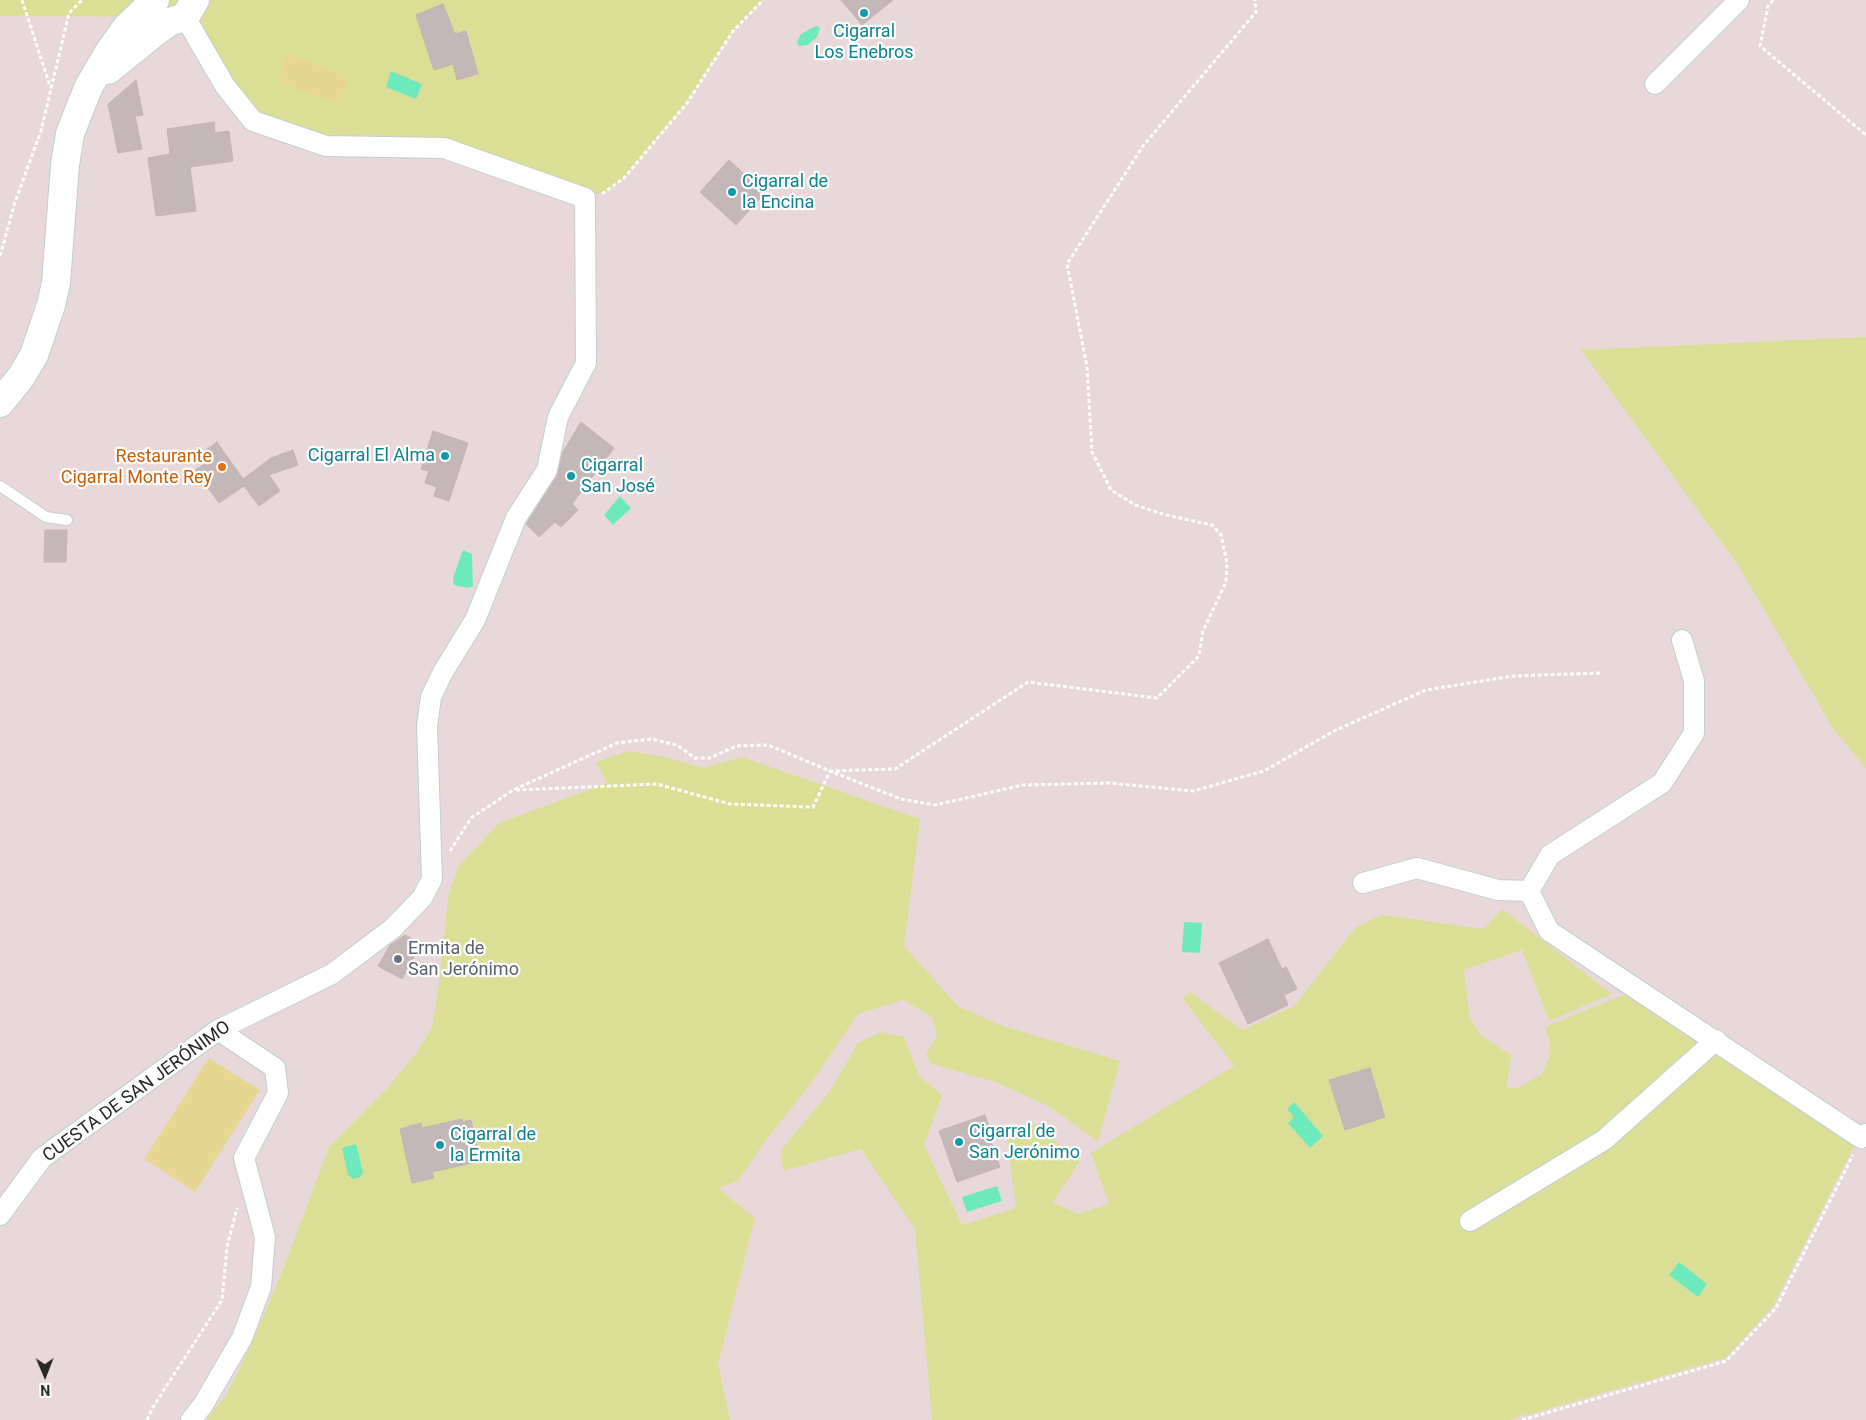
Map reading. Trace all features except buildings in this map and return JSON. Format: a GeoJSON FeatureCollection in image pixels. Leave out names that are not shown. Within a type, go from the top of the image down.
{"type":"FeatureCollection","features":[{"type":"Feature","properties":{"kind":"main road"},"geometry":{"type":"LineString","coordinates":[[0,403],[22,377],[34,355],[51,305],[56,284],[65,165],[70,134],[89,86],[126,28],[155,0]]}},
{"type":"Feature","properties":{"kind":"main road"},"geometry":{"type":"LineString","coordinates":[[89,86],[154,32],[190,8]]}},
{"type":"Feature","properties":{"kind":"street"},"geometry":{"type":"LineString","coordinates":[[1655,84],[1739,0]]}},
{"type":"Feature","properties":{"kind":"street"},"geometry":{"type":"LineString","coordinates":[[190,8],[225,86],[253,121],[326,146],[444,148],[585,198]]}},
{"type":"Feature","properties":{"kind":"street","name":"CUESTA DE SAN JERÓNIMO"},"geometry":{"type":"LineString","coordinates":[[0,1215],[42,1158],[218,1030],[332,974],[393,928],[422,898],[432,879],[427,726],[431,697],[443,672],[474,620],[516,518],[547,470],[558,417],[586,363],[585,198]]}},
{"type":"Feature","properties":{"kind":"street"},"geometry":{"type":"LineString","coordinates":[[1529,891],[1550,855],[1662,783],[1694,733],[1694,681],[1682,640]]}},
{"type":"Feature","properties":{"kind":"street"},"geometry":{"type":"LineString","coordinates":[[1363,883],[1417,868],[1498,890],[1529,891]]}},
{"type":"Feature","properties":{"kind":"street"},"geometry":{"type":"LineString","coordinates":[[1529,891],[1550,931],[1864,1136]]}},
{"type":"Feature","properties":{"kind":"street"},"geometry":{"type":"LineString","coordinates":[[191,1420],[203,1405],[242,1338],[261,1287],[265,1237],[244,1158],[278,1093],[275,1068],[218,1030]]}},
{"type":"Feature","properties":{"kind":"street"},"geometry":{"type":"LineString","coordinates":[[1470,1221],[1604,1140],[1716,1040]]}},
{"type":"Feature","properties":{"kind":"lane"},"geometry":{"type":"LineString","coordinates":[[0,486],[46,517],[67,520]]}},
{"type":"Feature","properties":{"kind":"path"},"geometry":{"type":"LineString","coordinates":[[21,0],[50,86]]}},
{"type":"Feature","properties":{"kind":"path"},"geometry":{"type":"LineString","coordinates":[[0,256],[14,202],[41,131],[50,86],[69,13],[82,0]]}},
{"type":"Feature","properties":{"kind":"path"},"geometry":{"type":"LineString","coordinates":[[585,198],[608,191],[624,178],[687,103],[732,31],[764,0]]}},
{"type":"Feature","properties":{"kind":"path"},"geometry":{"type":"LineString","coordinates":[[830,771],[896,769],[1028,682],[1157,698],[1199,656],[1203,631],[1226,582],[1226,563],[1221,535],[1212,525],[1166,516],[1143,508],[1111,490],[1092,452],[1087,367],[1067,264],[1143,146],[1256,12],[1255,0]]}},
{"type":"Feature","properties":{"kind":"path"},"geometry":{"type":"LineString","coordinates":[[1773,0],[1768,6],[1760,46],[1866,135]]}},
{"type":"Feature","properties":{"kind":"path"},"geometry":{"type":"LineString","coordinates":[[471,818],[513,790],[617,743],[650,739],[677,745],[695,758],[710,758],[736,746],[768,745],[902,799],[935,805],[1023,785],[1110,783],[1194,791],[1264,771],[1334,731],[1426,690],[1513,676],[1601,673]]}},
{"type":"Feature","properties":{"kind":"path"},"geometry":{"type":"LineString","coordinates":[[513,790],[657,784],[730,804],[813,807],[830,771]]}},
{"type":"Feature","properties":{"kind":"path"},"geometry":{"type":"LineString","coordinates":[[1522,1420],[1726,1361],[1776,1308],[1864,1136]]}},
{"type":"Feature","properties":{"kind":"path"},"geometry":{"type":"LineString","coordinates":[[147,1420],[153,1407],[222,1300],[227,1248],[238,1204]]}},
{"type":"Feature","properties":{"kind":"shaded area"},"geometry":{"type":"Polygon","coordinates":[[[0,0],[763,0],[733,31],[687,103],[624,178],[608,191],[585,198],[444,148],[326,146],[253,121],[185,17],[0,16],[0,0]]]}},
{"type":"Feature","properties":{"kind":"shaded area"},"geometry":{"type":"Polygon","coordinates":[[[816,26],[820,28],[817,37],[808,45],[799,46],[797,42],[801,34],[816,26]]]}},
{"type":"Feature","properties":{"kind":"shaded area"},"geometry":{"type":"Polygon","coordinates":[[[288,54],[350,77],[340,104],[278,84],[288,54]]]}},
{"type":"Feature","properties":{"kind":"shaded area"},"geometry":{"type":"Polygon","coordinates":[[[391,71],[422,84],[416,99],[386,87],[391,71]]]}},
{"type":"Feature","properties":{"kind":"shaded area"},"geometry":{"type":"Polygon","coordinates":[[[1866,337],[1866,769],[1832,727],[1738,565],[1581,350],[1866,337]]]}},
{"type":"Feature","properties":{"kind":"shaded area"},"geometry":{"type":"Polygon","coordinates":[[[620,496],[631,508],[613,525],[604,515],[620,496]]]}},
{"type":"Feature","properties":{"kind":"shaded area"},"geometry":{"type":"Polygon","coordinates":[[[463,550],[472,554],[473,586],[468,588],[454,585],[453,578],[463,550]]]}},
{"type":"Feature","properties":{"kind":"shaded area"},"geometry":{"type":"Polygon","coordinates":[[[628,751],[665,757],[703,768],[742,757],[920,819],[904,946],[958,1006],[1003,1026],[1120,1061],[1098,1142],[1050,1107],[996,1082],[931,1064],[926,1054],[937,1036],[932,1017],[903,1000],[858,1014],[812,1082],[766,1140],[738,1181],[718,1188],[755,1218],[718,1364],[730,1420],[206,1420],[227,1394],[254,1338],[284,1267],[329,1147],[388,1087],[417,1052],[432,1028],[441,970],[448,897],[458,867],[499,823],[607,783],[596,762],[628,751]]]}},
{"type":"Feature","properties":{"kind":"shaded area"},"geometry":{"type":"Polygon","coordinates":[[[1502,909],[1612,994],[1549,1021],[1522,950],[1464,970],[1470,1018],[1481,1035],[1511,1055],[1507,1087],[1517,1088],[1541,1075],[1549,1059],[1550,1042],[1545,1027],[1626,994],[1856,1142],[1773,1306],[1726,1358],[1509,1420],[932,1420],[915,1229],[861,1149],[783,1171],[781,1150],[830,1091],[858,1043],[881,1032],[904,1037],[919,1075],[942,1095],[924,1145],[962,1225],[1016,1208],[1006,1131],[1035,1124],[1080,1161],[1053,1202],[1078,1214],[1109,1204],[1091,1153],[1234,1066],[1183,999],[1190,992],[1243,1030],[1294,1006],[1356,927],[1382,915],[1484,929],[1502,909]]]}},
{"type":"Feature","properties":{"kind":"shaded area"},"geometry":{"type":"Polygon","coordinates":[[[1184,922],[1202,923],[1200,953],[1182,952],[1184,922]]]}},
{"type":"Feature","properties":{"kind":"shaded area"},"geometry":{"type":"Polygon","coordinates":[[[209,1058],[260,1090],[195,1192],[144,1159],[209,1058]]]}},
{"type":"Feature","properties":{"kind":"shaded area"},"geometry":{"type":"Polygon","coordinates":[[[1294,1102],[1323,1136],[1310,1148],[1288,1123],[1294,1117],[1287,1109],[1294,1102]]]}},
{"type":"Feature","properties":{"kind":"shaded area"},"geometry":{"type":"Polygon","coordinates":[[[356,1144],[363,1172],[360,1177],[353,1179],[348,1175],[342,1148],[356,1144]]]}},
{"type":"Feature","properties":{"kind":"shaded area"},"geometry":{"type":"Polygon","coordinates":[[[997,1186],[1002,1201],[967,1212],[962,1197],[997,1186]]]}},
{"type":"Feature","properties":{"kind":"shaded area"},"geometry":{"type":"Polygon","coordinates":[[[1679,1262],[1707,1284],[1698,1297],[1669,1275],[1679,1262]]]}},
{"type":"Feature","properties":{"kind":"place","name":"Cigarral Los Enebros"},"geometry":{"type":"Point","coordinates":[864,13]}},
{"type":"Feature","properties":{"kind":"place","name":"Cigarral de la Encina"},"geometry":{"type":"Point","coordinates":[732,192]}},
{"type":"Feature","properties":{"kind":"place","name":"Cigarral El Alma"},"geometry":{"type":"Point","coordinates":[445,456]}},
{"type":"Feature","properties":{"kind":"place","name":"Restaurante Cigarral Monte Rey"},"geometry":{"type":"Point","coordinates":[222,467]}},
{"type":"Feature","properties":{"kind":"place","name":"Cigarral San José"},"geometry":{"type":"Point","coordinates":[571,476]}},
{"type":"Feature","properties":{"kind":"place","name":"Ermita de San Jerónimo"},"geometry":{"type":"Point","coordinates":[398,959]}},
{"type":"Feature","properties":{"kind":"place","name":"Cigarral de San Jerónimo"},"geometry":{"type":"Point","coordinates":[959,1142]}},
{"type":"Feature","properties":{"kind":"place","name":"Cigarral de la Ermita"},"geometry":{"type":"Point","coordinates":[440,1145]}}]}
